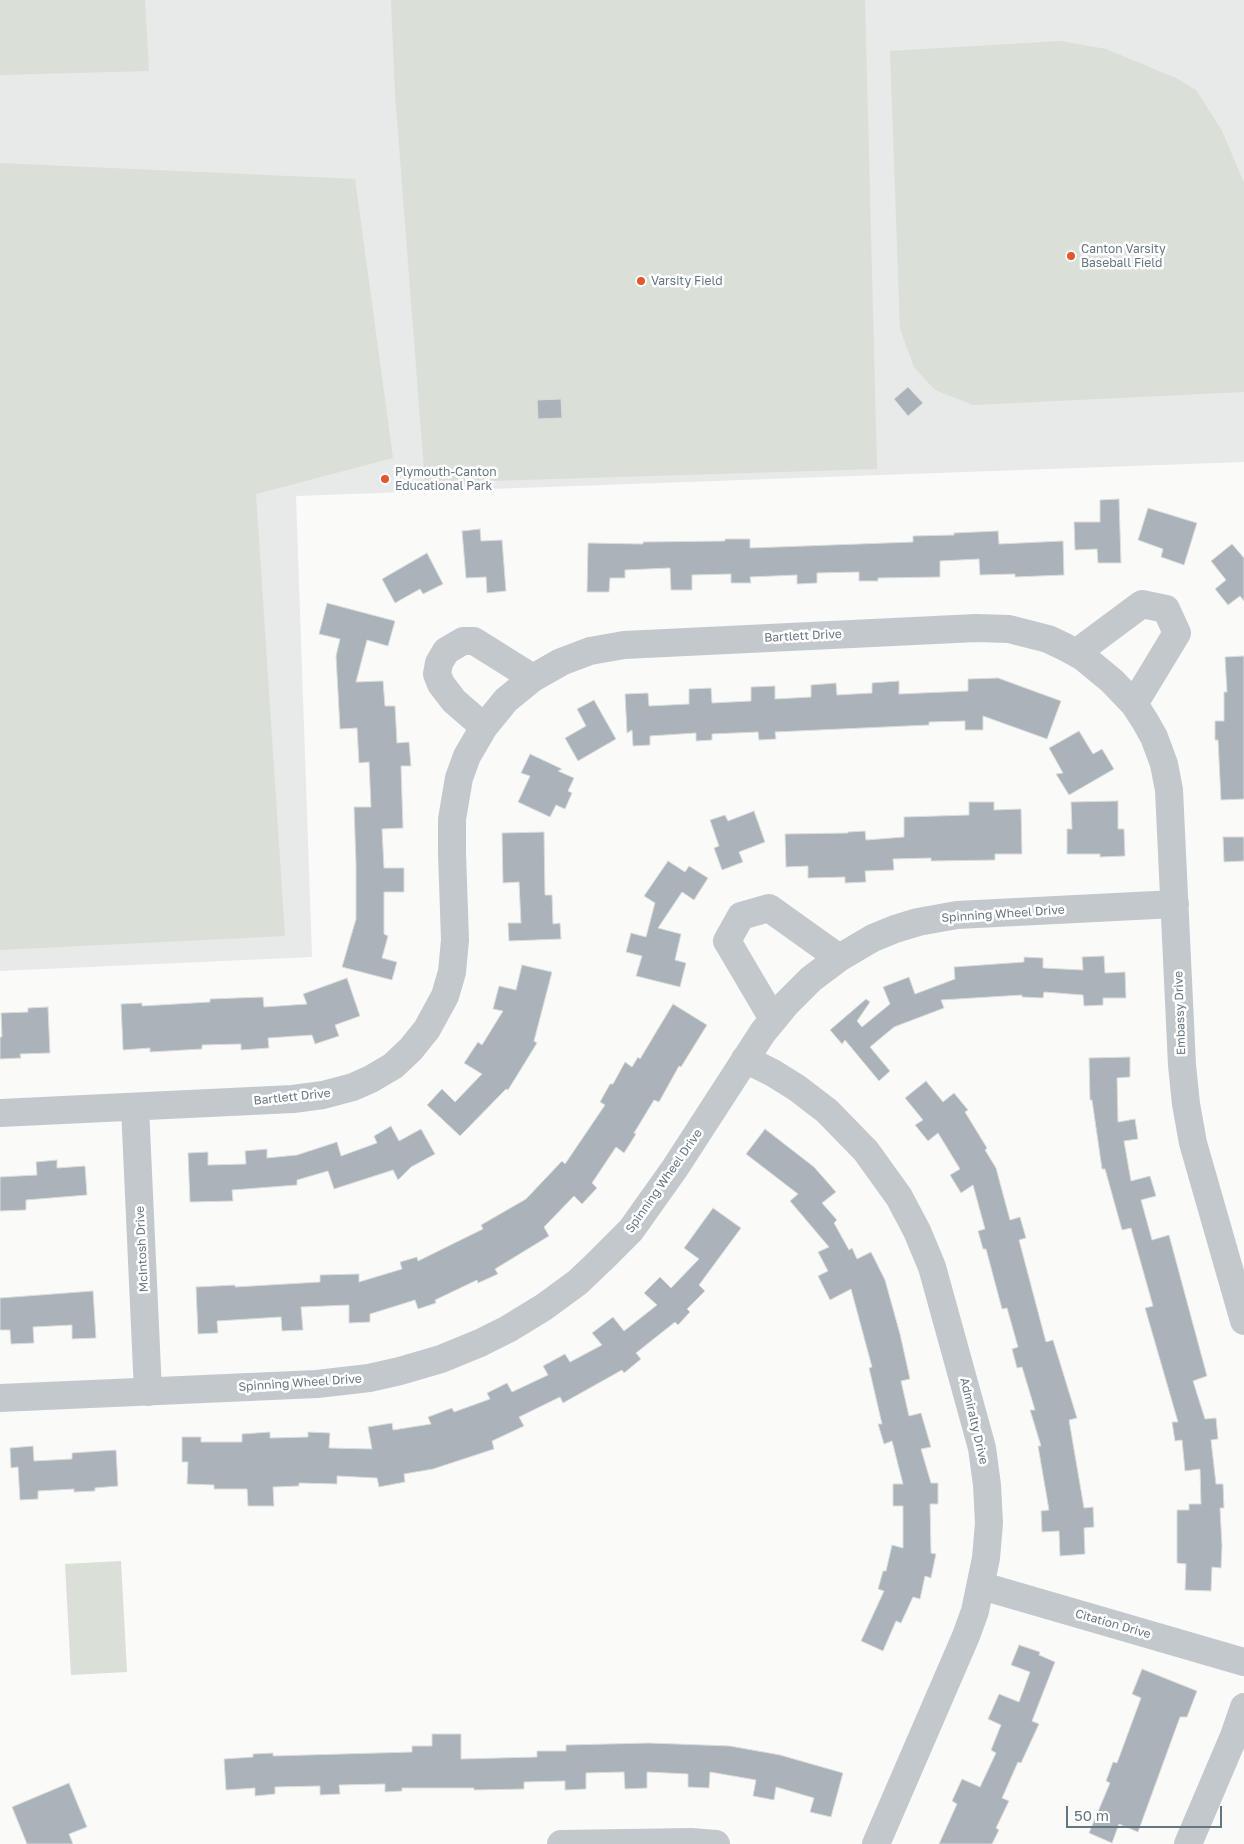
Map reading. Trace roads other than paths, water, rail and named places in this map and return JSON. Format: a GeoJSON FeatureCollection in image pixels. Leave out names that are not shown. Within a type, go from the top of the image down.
{"type":"FeatureCollection","features":[{"type":"Feature","properties":{"kind":"street"},"geometry":{"type":"LineString","coordinates":[[1076,652],[1142,604],[1166,609],[1177,633],[1134,704]]}},
{"type":"Feature","properties":{"kind":"street","name":"Bartlett Drive"},"geometry":{"type":"LineString","coordinates":[[0,1114],[293,1099],[324,1095],[353,1087],[372,1079],[392,1066],[411,1049],[427,1029],[445,996],[452,972],[456,940],[452,819],[459,778],[467,756],[484,727],[506,700],[533,678],[561,662],[590,651],[624,645],[976,628],[1009,629],[1048,639],[1076,652],[1112,681]]}},
{"type":"Feature","properties":{"kind":"street"},"geometry":{"type":"LineString","coordinates":[[484,727],[454,701],[441,684],[438,674],[438,663],[446,651],[463,641],[474,642],[533,678]]}},
{"type":"Feature","properties":{"kind":"street","name":"Embassy Drive"},"geometry":{"type":"LineString","coordinates":[[1112,681],[1134,704],[1154,737],[1168,781],[1182,1065],[1186,1104],[1193,1143],[1232,1238],[1244,1321]]}},
{"type":"Feature","properties":{"kind":"street","name":"Spinning Wheel Drive"},"geometry":{"type":"LineString","coordinates":[[0,1398],[316,1384],[369,1378],[440,1359],[480,1343],[508,1329],[544,1307],[578,1282],[631,1230],[675,1168],[745,1059],[773,1020],[811,979],[839,958],[872,938],[895,929],[918,922],[957,915],[1175,904]]}},
{"type":"Feature","properties":{"kind":"street"},"geometry":{"type":"LineString","coordinates":[[773,1020],[727,940],[740,916],[769,908],[839,958]]}},
{"type":"Feature","properties":{"kind":"street","name":"Admiralty Drive"},"geometry":{"type":"LineString","coordinates":[[745,1059],[797,1088],[827,1111],[866,1151],[900,1197],[918,1231],[932,1267],[982,1448],[987,1485],[989,1523],[982,1586],[966,1636],[876,1844]]}},
{"type":"Feature","properties":{"kind":"street","name":"McIntosh Drive"},"geometry":{"type":"LineString","coordinates":[[135,1107],[148,1392]]}},
{"type":"Feature","properties":{"kind":"street","name":"Citation Drive"},"geometry":{"type":"LineString","coordinates":[[982,1586],[1244,1662]]}},
{"type":"Feature","properties":{"kind":"street"},"geometry":{"type":"LineString","coordinates":[[1188,1844],[1234,1736],[1244,1707]]}},
{"type":"Feature","properties":{"kind":"street"},"geometry":{"type":"LineString","coordinates":[[561,1844],[691,1842],[716,1844]]}},
{"type":"Feature","properties":{"kind":"place","name":"Canton Varsity Baseball Field"},"geometry":{"type":"Point","coordinates":[1071,256]}},
{"type":"Feature","properties":{"kind":"place","name":"Varsity Field"},"geometry":{"type":"Point","coordinates":[641,281]}},
{"type":"Feature","properties":{"kind":"place","name":"Plymouth-Canton Educational Park"},"geometry":{"type":"Point","coordinates":[385,479]}}]}
